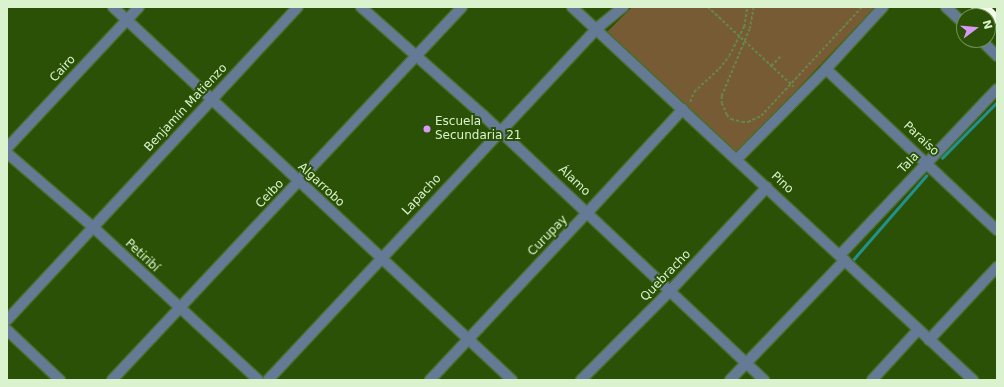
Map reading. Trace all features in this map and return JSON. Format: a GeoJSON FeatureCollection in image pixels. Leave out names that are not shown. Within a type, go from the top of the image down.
{"type":"FeatureCollection","features":[{"type":"Feature","properties":{"kind":"street","name":"Algarrobo"},"geometry":{"type":"LineString","coordinates":[[113,7],[299,183],[512,380]]}},
{"type":"Feature","properties":{"kind":"street","name":"Cairo"},"geometry":{"type":"LineString","coordinates":[[7,148],[139,7]]}},
{"type":"Feature","properties":{"kind":"street","name":"Benjamín Matienzo"},"geometry":{"type":"LineString","coordinates":[[7,320],[298,7]]}},
{"type":"Feature","properties":{"kind":"street","name":"Álamo"},"geometry":{"type":"LineString","coordinates":[[361,7],[588,212],[764,380]]}},
{"type":"Feature","properties":{"kind":"street","name":"Ceibo"},"geometry":{"type":"LineString","coordinates":[[112,380],[299,183],[462,7]]}},
{"type":"Feature","properties":{"kind":"street","name":"Pino"},"geometry":{"type":"LineString","coordinates":[[572,7],[973,380]]}},
{"type":"Feature","properties":{"kind":"street","name":"Lapacho"},"geometry":{"type":"LineString","coordinates":[[268,380],[596,29],[623,7]]}},
{"type":"Feature","properties":{"kind":"street"},"geometry":{"type":"LineString","coordinates":[[736,159],[801,94],[883,7]]}},
{"type":"Feature","properties":{"kind":"street"},"geometry":{"type":"LineString","coordinates":[[946,7],[956,16]]}},
{"type":"Feature","properties":{"kind":"street"},"geometry":{"type":"LineString","coordinates":[[989,48],[997,56]]}},
{"type":"Feature","properties":{"kind":"street","name":"Paraíso"},"geometry":{"type":"LineString","coordinates":[[826,68],[997,230]]}},
{"type":"Feature","properties":{"kind":"street","name":"Tala"},"geometry":{"type":"LineString","coordinates":[[730,380],[927,163],[997,89]]}},
{"type":"Feature","properties":{"kind":"street","name":"Curupay"},"geometry":{"type":"LineString","coordinates":[[430,380],[467,339],[685,111]]}},
{"type":"Feature","properties":{"kind":"street","name":"Petiribí"},"geometry":{"type":"LineString","coordinates":[[7,153],[93,227],[258,380]]}},
{"type":"Feature","properties":{"kind":"street","name":"Quebracho"},"geometry":{"type":"LineString","coordinates":[[581,380],[670,291],[767,187]]}},
{"type":"Feature","properties":{"kind":"street"},"geometry":{"type":"LineString","coordinates":[[929,340],[997,267]]}},
{"type":"Feature","properties":{"kind":"street"},"geometry":{"type":"LineString","coordinates":[[7,330],[60,380]]}},
{"type":"Feature","properties":{"kind":"street"},"geometry":{"type":"LineString","coordinates":[[872,380],[918,330]]}},
{"type":"Feature","properties":{"kind":"path"},"geometry":{"type":"LineString","coordinates":[[708,7],[801,94]]}},
{"type":"Feature","properties":{"kind":"path"},"geometry":{"type":"LineString","coordinates":[[685,111],[694,92],[719,69],[740,36],[744,27],[747,7]]}},
{"type":"Feature","properties":{"kind":"path"},"geometry":{"type":"LineString","coordinates":[[754,7],[750,29],[722,96],[724,109],[731,119],[742,122],[754,120],[760,116],[862,7]]}},
{"type":"Feature","properties":{"kind":"path"},"geometry":{"type":"LineString","coordinates":[[771,66],[781,56]]}},
{"type":"Feature","properties":{"kind":"shaded area"},"geometry":{"type":"Polygon","coordinates":[[[632,7],[875,7],[738,152],[732,150],[607,32],[632,7]]]}},
{"type":"Feature","properties":{"kind":"building"},"geometry":{"type":"Polygon","coordinates":[[[970,7],[992,8],[971,8],[970,7]]]}},
{"type":"Feature","properties":{"kind":"waterway"},"geometry":{"type":"LineString","coordinates":[[942,158],[997,102]]}},
{"type":"Feature","properties":{"kind":"waterway"},"geometry":{"type":"LineString","coordinates":[[852,261],[926,176]]}},
{"type":"Feature","properties":{"kind":"place","name":"Escuela Secundaria 21"},"geometry":{"type":"Point","coordinates":[427,129]}}]}
